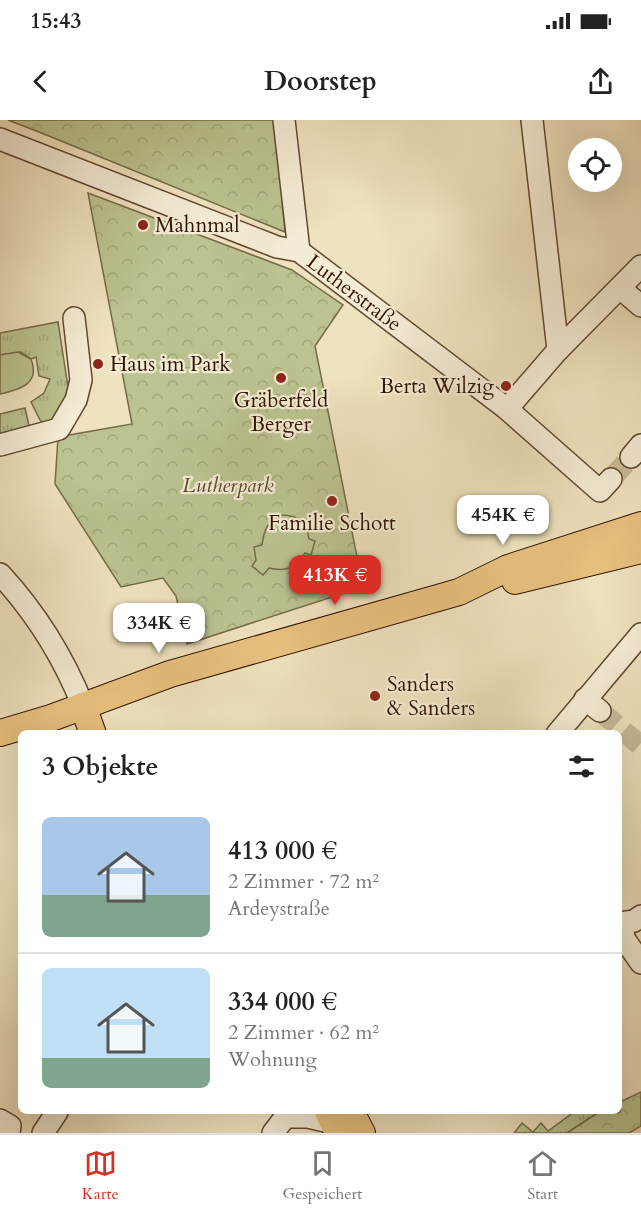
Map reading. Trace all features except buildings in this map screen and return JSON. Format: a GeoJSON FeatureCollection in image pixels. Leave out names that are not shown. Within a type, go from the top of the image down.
{"type":"FeatureCollection","features":[{"type":"Feature","properties":{"kind":"main road"},"geometry":{"type":"LineString","coordinates":[[459,592],[508,568],[641,525]]}},
{"type":"Feature","properties":{"kind":"main road"},"geometry":{"type":"LineString","coordinates":[[0,733],[170,674],[459,592],[522,580],[641,550]]}},
{"type":"Feature","properties":{"kind":"main road"},"geometry":{"type":"LineString","coordinates":[[83,706],[92,730]]}},
{"type":"Feature","properties":{"kind":"main road"},"geometry":{"type":"LineString","coordinates":[[338,1120],[362,1133]]}},
{"type":"Feature","properties":{"kind":"street"},"geometry":{"type":"LineString","coordinates":[[284,120],[299,251]]}},
{"type":"Feature","properties":{"kind":"street"},"geometry":{"type":"LineString","coordinates":[[532,120],[558,350]]}},
{"type":"Feature","properties":{"kind":"street","name":"Lutherstraße"},"geometry":{"type":"LineString","coordinates":[[0,139],[277,247],[299,251],[605,485]]}},
{"type":"Feature","properties":{"kind":"street"},"geometry":{"type":"LineString","coordinates":[[507,409],[558,350],[641,266]]}},
{"type":"Feature","properties":{"kind":"street"},"geometry":{"type":"LineString","coordinates":[[620,288],[641,306]]}},
{"type":"Feature","properties":{"kind":"street"},"geometry":{"type":"LineString","coordinates":[[0,445],[59,429],[76,400],[81,380],[74,318]]}},
{"type":"Feature","properties":{"kind":"street"},"geometry":{"type":"LineString","coordinates":[[0,574],[45,629],[70,672],[83,706]]}},
{"type":"Feature","properties":{"kind":"street"},"geometry":{"type":"LineString","coordinates":[[562,730],[592,705],[641,634]]}},
{"type":"Feature","properties":{"kind":"street"},"geometry":{"type":"LineString","coordinates":[[622,923],[634,921],[641,915]]}},
{"type":"Feature","properties":{"kind":"street"},"geometry":{"type":"LineString","coordinates":[[622,930],[625,940],[641,963]]}},
{"type":"Feature","properties":{"kind":"street"},"geometry":{"type":"LineString","coordinates":[[43,1133],[56,1114]]}},
{"type":"Feature","properties":{"kind":"street"},"geometry":{"type":"LineString","coordinates":[[273,1133],[288,1114],[338,1120]]}},
{"type":"Feature","properties":{"kind":"street"},"geometry":{"type":"LineString","coordinates":[[0,1120],[10,1126],[9,1133]]}},
{"type":"Feature","properties":{"kind":"green space"},"geometry":{"type":"Polygon","coordinates":[[[8,120],[275,120],[285,232],[39,132],[8,120]]]}},
{"type":"Feature","properties":{"kind":"green space","name":"Lutherpark"},"geometry":{"type":"Polygon","coordinates":[[[88,193],[292,270],[343,305],[315,346],[363,587],[187,644],[176,596],[163,578],[121,587],[55,484],[58,437],[132,424],[88,193]]]}},
{"type":"Feature","properties":{"kind":"green space"},"geometry":{"type":"Polygon","coordinates":[[[58,322],[68,387],[65,405],[49,427],[40,420],[31,402],[44,393],[50,379],[39,376],[36,357],[31,359],[21,352],[0,355],[0,333],[58,322]]]}},
{"type":"Feature","properties":{"kind":"green space"},"geometry":{"type":"Polygon","coordinates":[[[18,352],[31,359],[33,374],[31,380],[21,388],[0,394],[0,355],[18,352]]]}},
{"type":"Feature","properties":{"kind":"green space"},"geometry":{"type":"Polygon","coordinates":[[[25,408],[30,430],[0,438],[0,414],[25,408]]]}},
{"type":"Feature","properties":{"kind":"green space"},"geometry":{"type":"Polygon","coordinates":[[[281,515],[296,518],[306,528],[309,539],[315,541],[311,555],[305,553],[290,568],[269,568],[263,575],[252,566],[256,560],[254,547],[262,545],[267,527],[281,515]]]}},
{"type":"Feature","properties":{"kind":"green space"},"geometry":{"type":"Polygon","coordinates":[[[641,1092],[641,1126],[629,1133],[567,1133],[596,1114],[622,1114],[622,1101],[641,1092]]]}},
{"type":"Feature","properties":{"kind":"green space"},"geometry":{"type":"Polygon","coordinates":[[[571,1114],[596,1114],[567,1133],[514,1133],[522,1123],[533,1132],[541,1123],[548,1131],[571,1114]]]}},
{"type":"Feature","properties":{"kind":"tunnel"},"geometry":{"type":"LineString","coordinates":[[611,479],[631,457]]}},
{"type":"Feature","properties":{"kind":"tunnel"},"geometry":{"type":"LineString","coordinates":[[600,711],[641,746]]}},
{"type":"Feature","properties":{"kind":"place","name":"Mahnmal"},"geometry":{"type":"Point","coordinates":[143,225]}},
{"type":"Feature","properties":{"kind":"place","name":"Haus im Park"},"geometry":{"type":"Point","coordinates":[98,364]}},
{"type":"Feature","properties":{"kind":"place","name":"Gräberfeld Berger"},"geometry":{"type":"Point","coordinates":[281,378]}},
{"type":"Feature","properties":{"kind":"place","name":"Berta Wilzig"},"geometry":{"type":"Point","coordinates":[506,386]}},
{"type":"Feature","properties":{"kind":"place","name":"Familie Schott"},"geometry":{"type":"Point","coordinates":[332,501]}},
{"type":"Feature","properties":{"kind":"place","name":"Sanders & Sanders"},"geometry":{"type":"Point","coordinates":[375,696]}}]}
